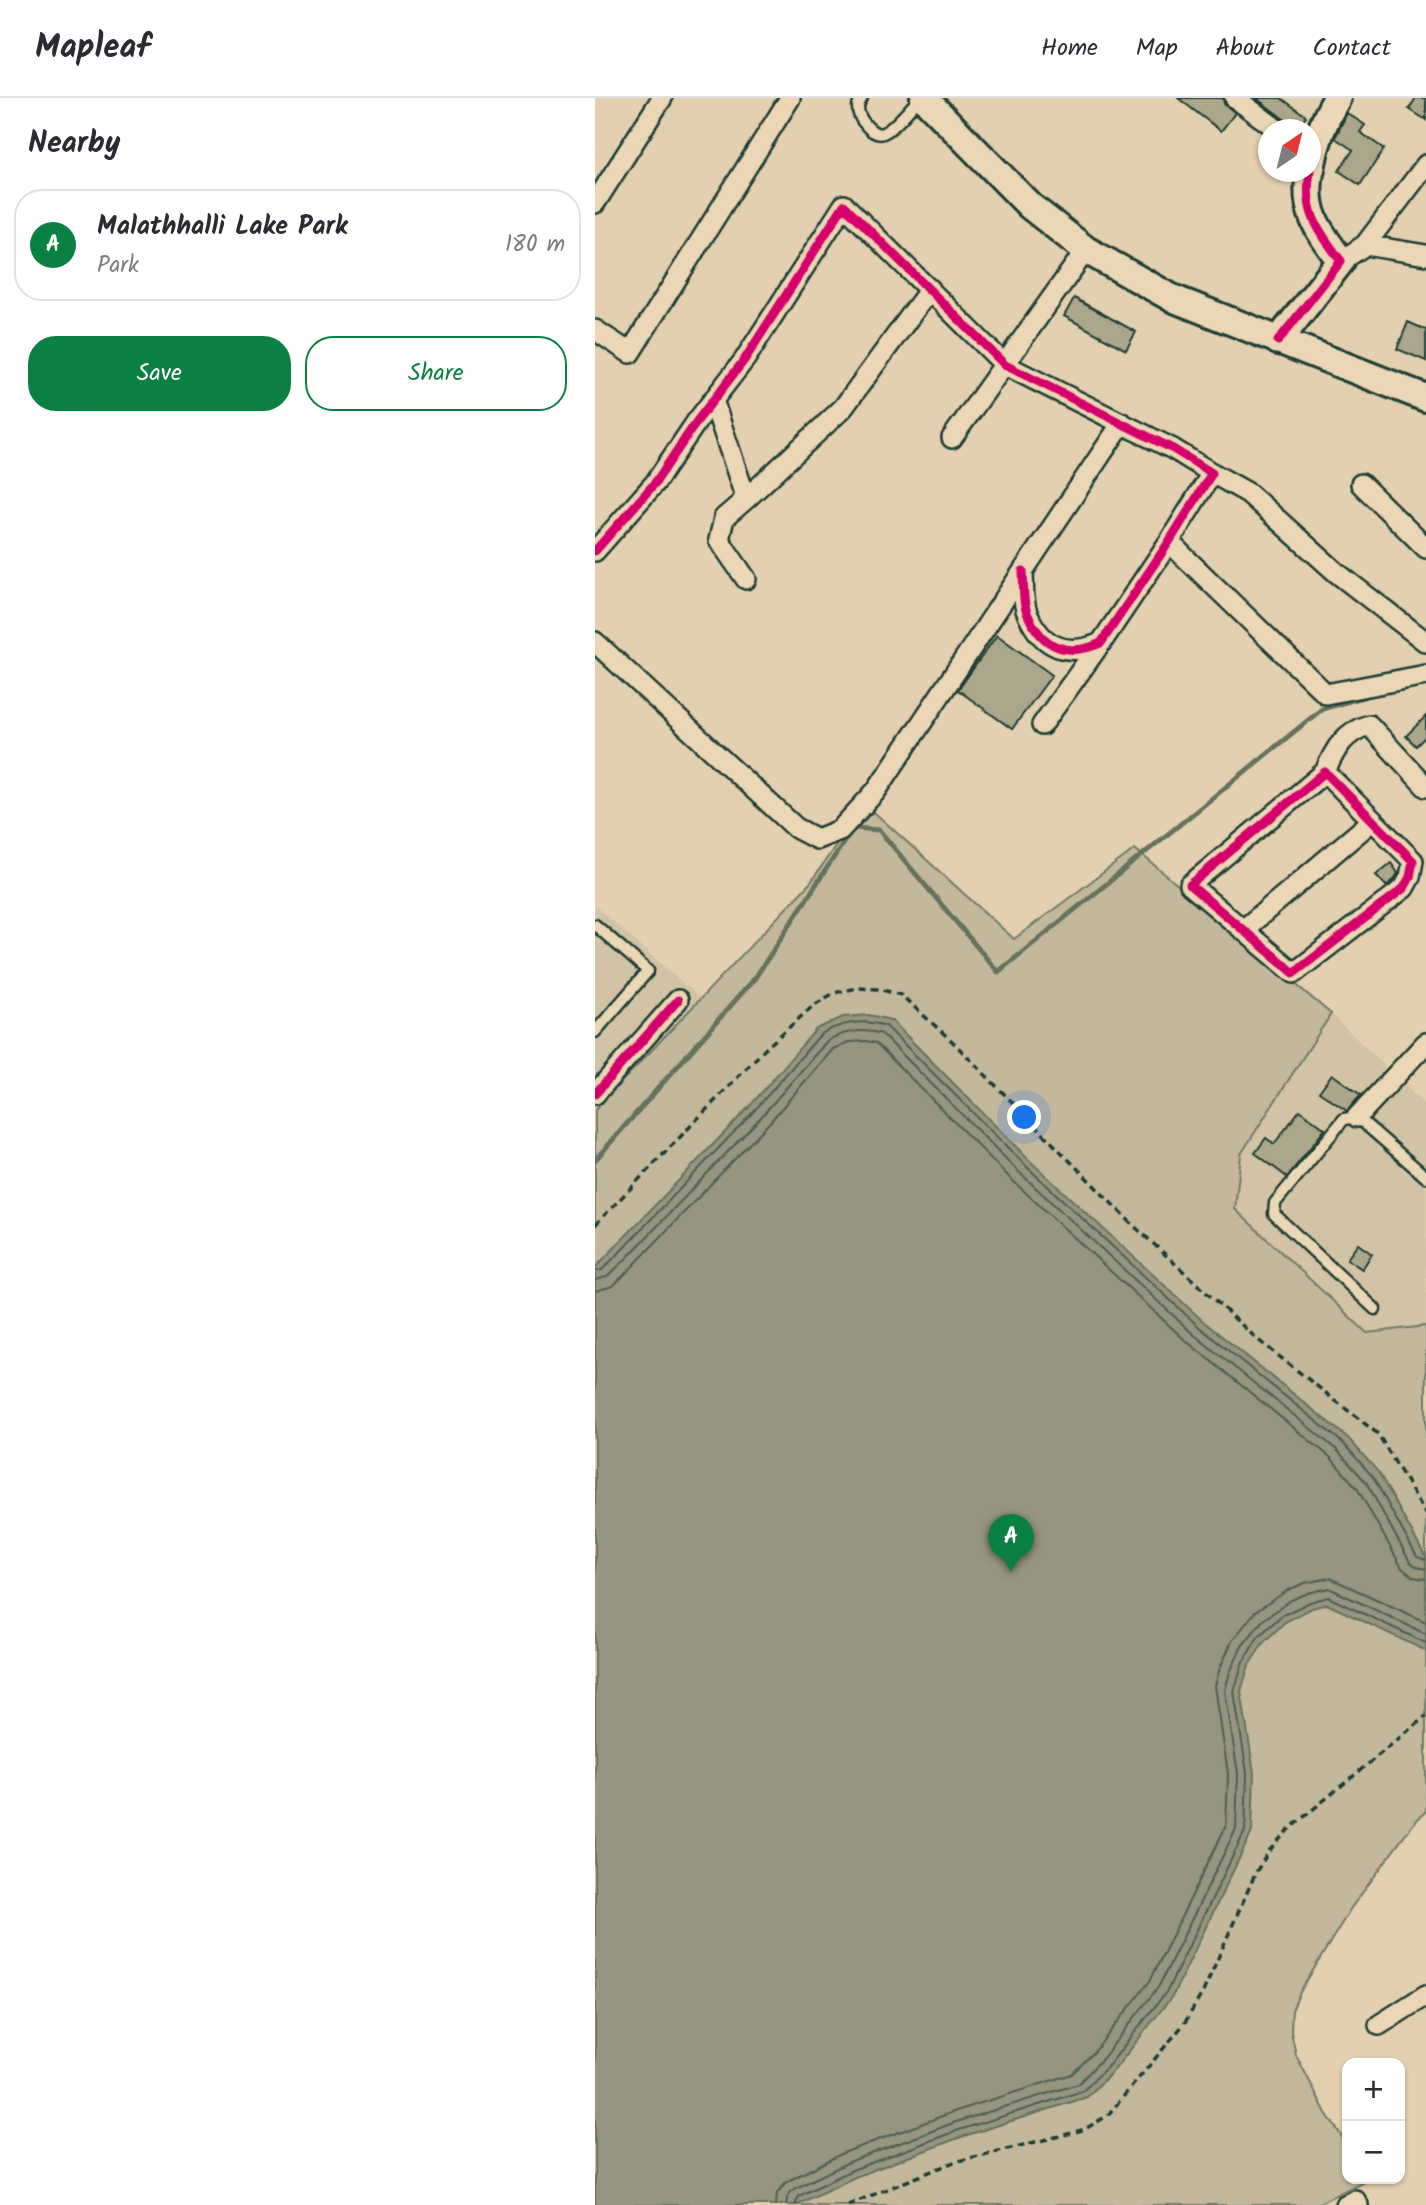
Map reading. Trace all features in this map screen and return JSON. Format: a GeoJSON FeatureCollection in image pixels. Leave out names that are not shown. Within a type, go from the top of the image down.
{"type":"FeatureCollection","features":[{"type":"Feature","properties":{"kind":"main road"},"geometry":{"type":"LineString","coordinates":[[922,98],[1030,206],[1086,250],[1172,298],[1426,398]]}},
{"type":"Feature","properties":{"kind":"main road"},"geometry":{"type":"LineString","coordinates":[[1321,128],[1337,98]]}},
{"type":"Feature","properties":{"kind":"main road"},"geometry":{"type":"LineString","coordinates":[[1278,341],[1341,261],[1317,229],[1306,193],[1308,182]]}},
{"type":"Feature","properties":{"kind":"street"},"geometry":{"type":"LineString","coordinates":[[595,203],[662,98]]}},
{"type":"Feature","properties":{"kind":"street"},"geometry":{"type":"LineString","coordinates":[[595,330],[630,353],[790,98]]}},
{"type":"Feature","properties":{"kind":"street"},"geometry":{"type":"LineString","coordinates":[[1235,98],[1263,119]]}},
{"type":"Feature","properties":{"kind":"street"},"geometry":{"type":"LineString","coordinates":[[1341,261],[1365,245],[1426,165]]}},
{"type":"Feature","properties":{"kind":"street"},"geometry":{"type":"LineString","coordinates":[[595,551],[655,483],[745,359],[844,205],[1006,365],[1173,449],[1248,493],[1337,573],[1426,642]]}},
{"type":"Feature","properties":{"kind":"street"},"geometry":{"type":"LineString","coordinates":[[1365,245],[1426,255]]}},
{"type":"Feature","properties":{"kind":"street"},"geometry":{"type":"LineString","coordinates":[[951,438],[1086,250]]}},
{"type":"Feature","properties":{"kind":"street"},"geometry":{"type":"LineString","coordinates":[[746,579],[719,540],[723,518],[843,408],[930,289]]}},
{"type":"Feature","properties":{"kind":"street"},"geometry":{"type":"LineString","coordinates":[[713,400],[746,499]]}},
{"type":"Feature","properties":{"kind":"street"},"geometry":{"type":"LineString","coordinates":[[595,642],[796,828],[817,839],[840,830],[876,790],[1122,423]]}},
{"type":"Feature","properties":{"kind":"street"},"geometry":{"type":"LineString","coordinates":[[1042,725],[1101,643],[1212,473]]}},
{"type":"Feature","properties":{"kind":"street"},"geometry":{"type":"LineString","coordinates":[[1361,484],[1426,548]]}},
{"type":"Feature","properties":{"kind":"street"},"geometry":{"type":"LineString","coordinates":[[1169,542],[1326,694],[1426,675]]}},
{"type":"Feature","properties":{"kind":"street"},"geometry":{"type":"LineString","coordinates":[[1023,571],[1027,614],[1040,635],[1063,650],[1083,651],[1101,643]]}},
{"type":"Feature","properties":{"kind":"street"},"geometry":{"type":"LineString","coordinates":[[1325,772],[1413,861],[1410,877],[1404,888],[1294,973],[1189,885],[1325,772],[1343,738],[1354,729],[1369,725],[1426,788]]}},
{"type":"Feature","properties":{"kind":"street"},"geometry":{"type":"LineString","coordinates":[[1243,930],[1372,821]]}},
{"type":"Feature","properties":{"kind":"street"},"geometry":{"type":"LineString","coordinates":[[595,1094],[678,1000]]}},
{"type":"Feature","properties":{"kind":"street"},"geometry":{"type":"LineString","coordinates":[[1357,1117],[1419,1065],[1426,1043]]}},
{"type":"Feature","properties":{"kind":"street"},"geometry":{"type":"LineString","coordinates":[[1379,2025],[1426,1995]]}},
{"type":"Feature","properties":{"kind":"street"},"geometry":{"type":"LineString","coordinates":[[1345,2205],[1355,2200],[1358,2205]]}},
{"type":"Feature","properties":{"kind":"lane"},"geometry":{"type":"LineString","coordinates":[[862,98],[858,110],[860,116],[869,127],[881,134],[889,130],[922,98]]}},
{"type":"Feature","properties":{"kind":"lane"},"geometry":{"type":"LineString","coordinates":[[595,925],[648,971],[595,1032]]}},
{"type":"Feature","properties":{"kind":"lane"},"geometry":{"type":"LineString","coordinates":[[1375,1310],[1274,1214],[1275,1203],[1344,1119],[1357,1117],[1426,1178]]}},
{"type":"Feature","properties":{"kind":"path"},"geometry":{"type":"LineString","coordinates":[[595,1226],[766,1048],[814,1005],[823,998],[845,990],[868,987],[890,991],[901,995],[952,1041],[1133,1225],[1257,1339],[1378,1434],[1426,1514]]}},
{"type":"Feature","properties":{"kind":"path"},"geometry":{"type":"LineString","coordinates":[[848,2205],[954,2162],[1072,2133],[1107,2116],[1193,2011],[1256,1872],[1273,1845],[1426,1716]]}},
{"type":"Feature","properties":{"kind":"shaded area"},"geometry":{"type":"Polygon","coordinates":[[[875,813],[1014,939],[1135,849],[1331,1014],[1241,1154],[1235,1209],[1367,1333],[1426,1326],[1426,1811],[1414,1823],[1351,1908],[1301,1990],[1292,2010],[1291,2032],[1296,2055],[1326,2113],[1342,2137],[1342,2184],[1358,2184],[1315,2205],[595,2205],[595,1110],[811,882],[856,815],[875,813]]]}},
{"type":"Feature","properties":{"kind":"shaded area"},"geometry":{"type":"Polygon","coordinates":[[[595,906],[701,999],[595,1110],[595,906]]]}},
{"type":"Feature","properties":{"kind":"shaded area"},"geometry":{"type":"Polygon","coordinates":[[[1331,1014],[1426,1106],[1426,1326],[1367,1333],[1235,1209],[1241,1154],[1331,1014]]]}},
{"type":"Feature","properties":{"kind":"water"},"geometry":{"type":"Polygon","coordinates":[[[869,1015],[891,1020],[1030,1161],[1203,1321],[1348,1438],[1379,1473],[1426,1558],[1426,1651],[1327,1604],[1312,1608],[1285,1622],[1264,1642],[1249,1665],[1241,1691],[1254,1773],[1252,1832],[1173,1995],[1115,2069],[1087,2097],[961,2137],[855,2177],[796,2205],[595,2205],[595,1268],[749,1107],[816,1029],[843,1017],[869,1015]]]}},
{"type":"Feature","properties":{"kind":"building"},"geometry":{"type":"Polygon","coordinates":[[[1178,98],[1223,98],[1224,103],[1235,113],[1221,131],[1178,98]]]}},
{"type":"Feature","properties":{"kind":"building"},"geometry":{"type":"Polygon","coordinates":[[[1256,98],[1281,98],[1306,116],[1304,119],[1284,119],[1256,98]]]}},
{"type":"Feature","properties":{"kind":"building"},"geometry":{"type":"Polygon","coordinates":[[[1416,98],[1426,98],[1426,120],[1409,109],[1416,98]]]}},
{"type":"Feature","properties":{"kind":"building"},"geometry":{"type":"Polygon","coordinates":[[[1347,113],[1365,125],[1360,132],[1384,149],[1360,185],[1339,171],[1353,150],[1335,138],[1347,113]]]}},
{"type":"Feature","properties":{"kind":"building"},"geometry":{"type":"Polygon","coordinates":[[[1074,298],[1136,332],[1126,350],[1064,316],[1074,298]]]}},
{"type":"Feature","properties":{"kind":"building"},"geometry":{"type":"Polygon","coordinates":[[[1408,322],[1426,330],[1426,361],[1397,349],[1408,322]]]}},
{"type":"Feature","properties":{"kind":"building"},"geometry":{"type":"Polygon","coordinates":[[[997,635],[1052,675],[1012,729],[958,690],[997,635]]]}},
{"type":"Feature","properties":{"kind":"building"},"geometry":{"type":"Polygon","coordinates":[[[1426,716],[1426,736],[1416,746],[1406,736],[1426,716]]]}},
{"type":"Feature","properties":{"kind":"building"},"geometry":{"type":"Polygon","coordinates":[[[1391,863],[1398,873],[1386,886],[1376,875],[1391,863]]]}},
{"type":"Feature","properties":{"kind":"building"},"geometry":{"type":"Polygon","coordinates":[[[1332,1074],[1361,1095],[1347,1111],[1319,1092],[1332,1074]]]}},
{"type":"Feature","properties":{"kind":"building"},"geometry":{"type":"Polygon","coordinates":[[[1300,1110],[1325,1129],[1287,1177],[1255,1153],[1266,1138],[1274,1144],[1300,1110]]]}},
{"type":"Feature","properties":{"kind":"building"},"geometry":{"type":"Polygon","coordinates":[[[1358,1244],[1372,1254],[1362,1269],[1347,1259],[1358,1244]]]}},
{"type":"Feature","properties":{"kind":"waterway"},"geometry":{"type":"LineString","coordinates":[[595,1160],[755,978],[853,828],[879,830],[998,972],[1322,709],[1373,694]]}},
{"type":"Feature","properties":{"kind":"cycle path"},"geometry":{"type":"LineString","coordinates":[[1278,341],[1341,261],[1314,220],[1309,182]]}},
{"type":"Feature","properties":{"kind":"cycle path"},"geometry":{"type":"LineString","coordinates":[[595,551],[655,483],[697,421],[745,359],[844,205],[1005,365],[1173,449],[1212,473],[1101,643],[1068,649],[1058,647],[1041,636],[1026,610],[1023,571]]}},
{"type":"Feature","properties":{"kind":"cycle path"},"geometry":{"type":"LineString","coordinates":[[1325,772],[1413,861],[1410,877],[1404,888],[1294,973],[1190,885],[1325,772]]}},
{"type":"Feature","properties":{"kind":"cycle path"},"geometry":{"type":"LineString","coordinates":[[595,1094],[678,1000]]}},
{"type":"Feature","properties":{"kind":"place","name":"Malathhalli Lake Park"},"geometry":{"type":"Point","coordinates":[1011,1572]}}]}
